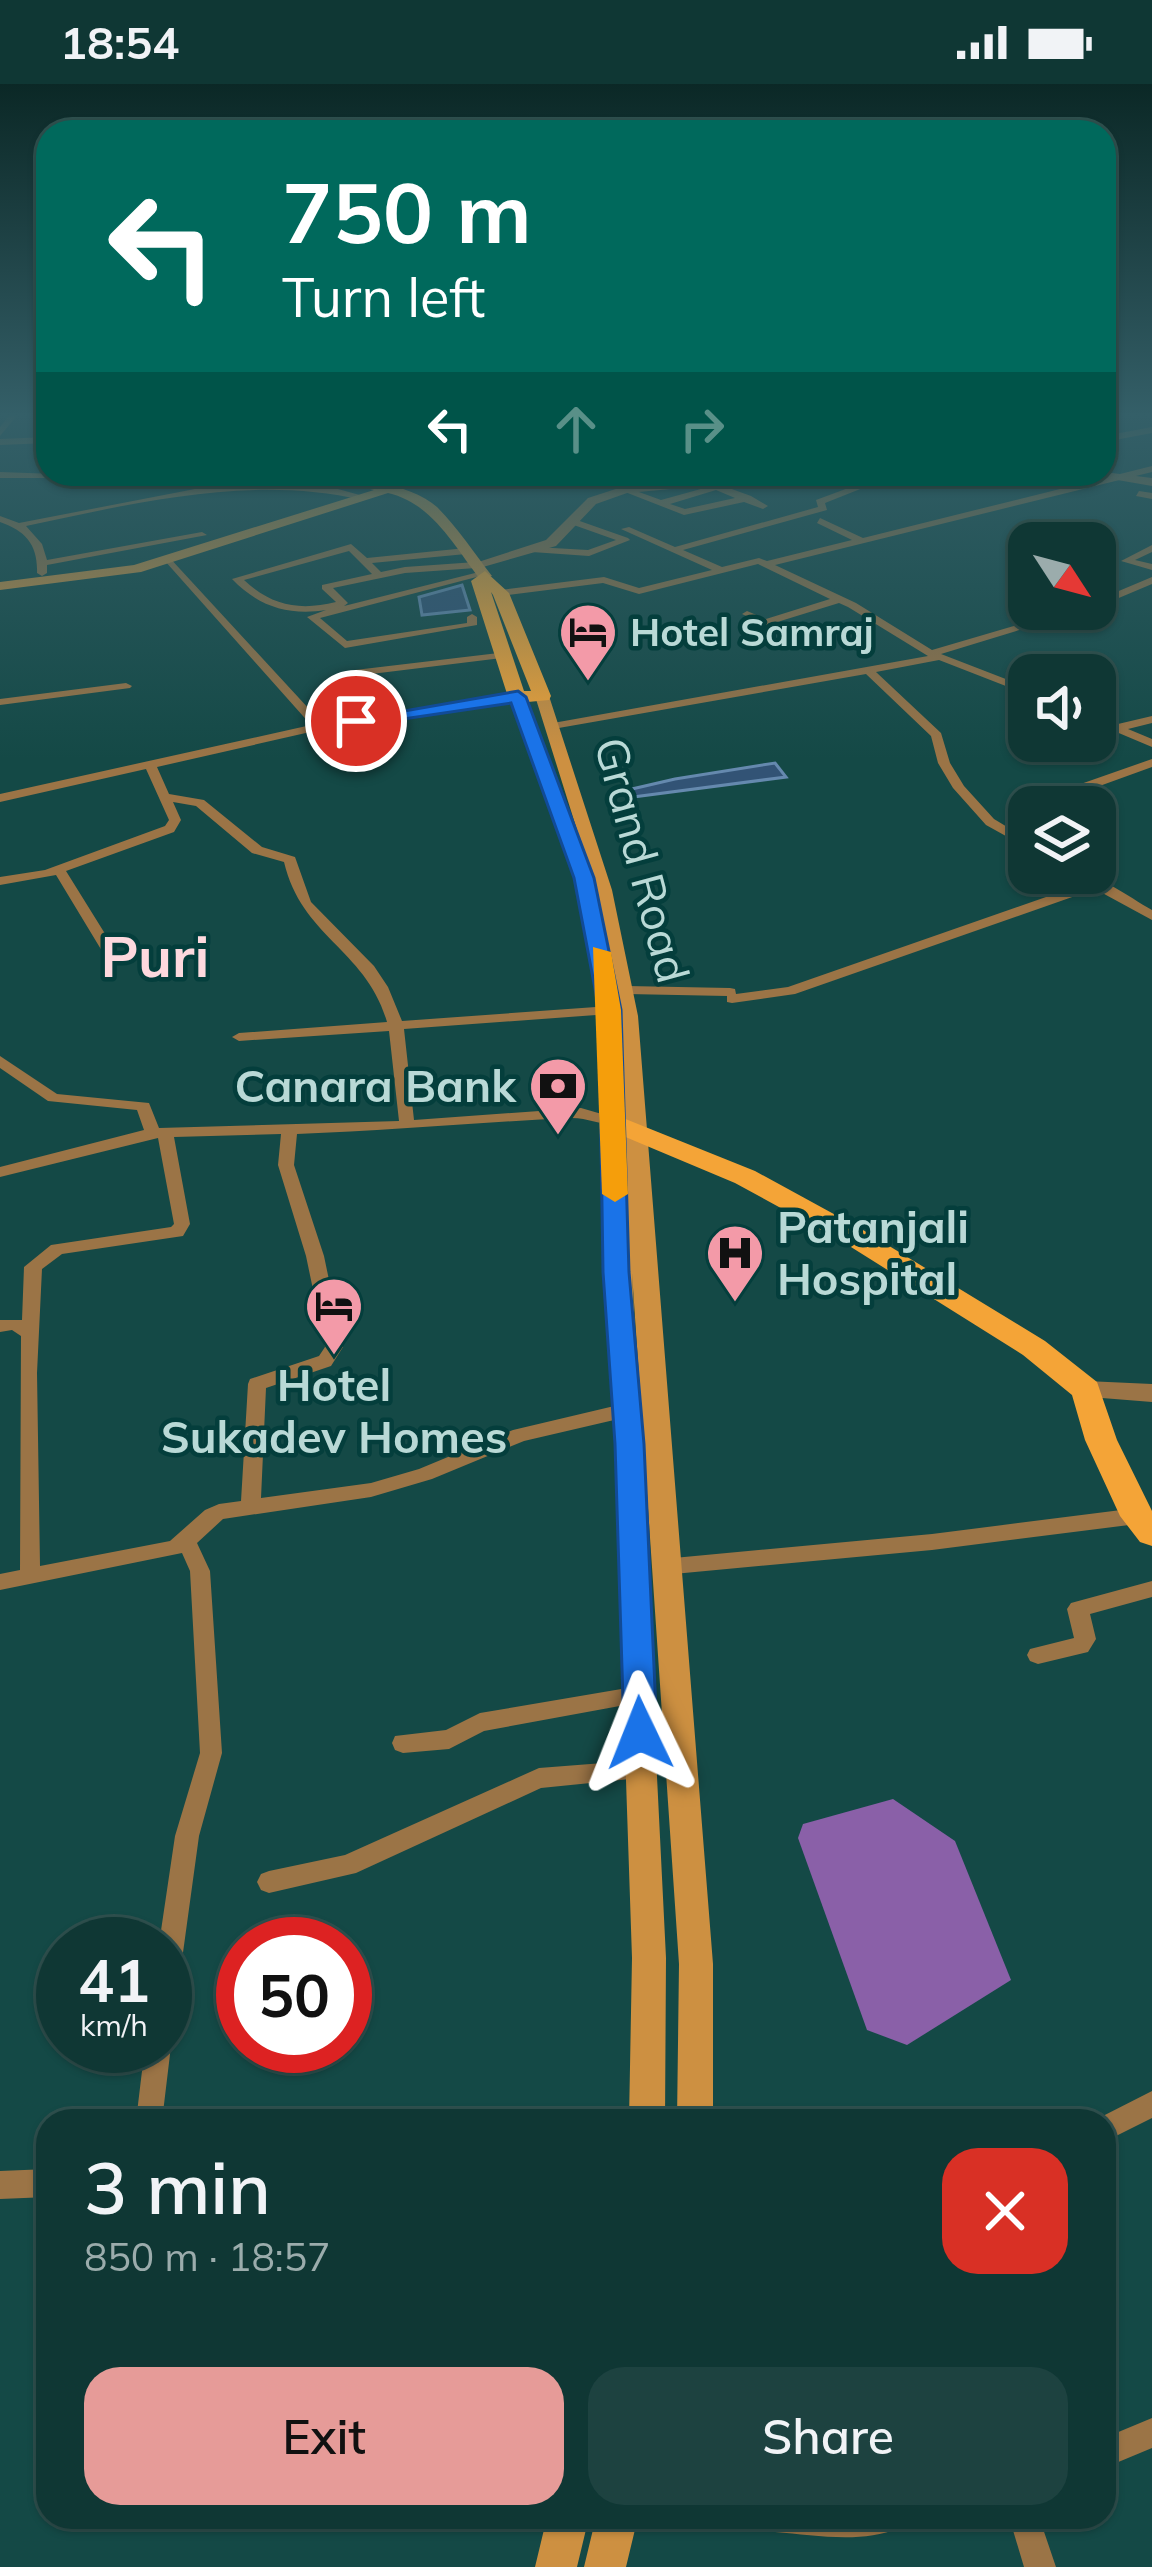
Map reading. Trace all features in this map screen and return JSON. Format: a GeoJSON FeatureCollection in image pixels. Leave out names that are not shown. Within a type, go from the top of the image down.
{"type":"FeatureCollection","features":[{"type":"Feature","properties":{"kind":"main road"},"geometry":{"type":"LineString","coordinates":[[0,586],[115,574],[265,528]]}},
{"type":"Feature","properties":{"kind":"main road","name":"Grand Road"},"geometry":{"type":"LineString","coordinates":[[447,528],[501,593],[619,1000],[614,1122],[616,1272],[627,1410],[642,1770],[650,2030],[647,2109]]}},
{"type":"Feature","properties":{"kind":"main road","name":"Grand Road"},"geometry":{"type":"LineString","coordinates":[[482,572],[479,580],[507,655],[553,726],[608,895],[619,1000],[642,1135],[640,1219],[696,1964],[695,2109]]}},
{"type":"Feature","properties":{"kind":"main road"},"geometry":{"type":"LineString","coordinates":[[614,1122],[745,1177],[853,1235],[1034,1348],[1086,1390],[1101,1440],[1145,1525]]}},
{"type":"Feature","properties":{"kind":"main road"},"geometry":{"type":"LineString","coordinates":[[556,2567],[565,2529]]}},
{"type":"Feature","properties":{"kind":"main road"},"geometry":{"type":"LineString","coordinates":[[605,2567],[614,2529]]}},
{"type":"Feature","properties":{"kind":"street"},"geometry":{"type":"LineString","coordinates":[[25,528],[44,563],[40,584]]}},
{"type":"Feature","properties":{"kind":"street"},"geometry":{"type":"LineString","coordinates":[[472,617],[472,625],[345,645],[312,616],[482,572],[551,544],[568,528]]}},
{"type":"Feature","properties":{"kind":"street"},"geometry":{"type":"LineString","coordinates":[[535,550],[589,553],[625,540],[591,528]]}},
{"type":"Feature","properties":{"kind":"street"},"geometry":{"type":"LineString","coordinates":[[677,549],[753,528]]}},
{"type":"Feature","properties":{"kind":"street"},"geometry":{"type":"LineString","coordinates":[[834,528],[860,540]]}},
{"type":"Feature","properties":{"kind":"street"},"geometry":{"type":"LineString","coordinates":[[767,564],[911,528]]}},
{"type":"Feature","properties":{"kind":"street"},"geometry":{"type":"LineString","coordinates":[[626,529],[720,569]]}},
{"type":"Feature","properties":{"kind":"street"},"geometry":{"type":"LineString","coordinates":[[44,563],[202,535]]}},
{"type":"Feature","properties":{"kind":"street"},"geometry":{"type":"LineString","coordinates":[[369,560],[351,548],[237,579],[282,612],[343,603],[326,587],[378,575],[482,572]]}},
{"type":"Feature","properties":{"kind":"street"},"geometry":{"type":"LineString","coordinates":[[1152,548],[1126,561],[1152,567]]}},
{"type":"Feature","properties":{"kind":"street"},"geometry":{"type":"LineString","coordinates":[[378,575],[363,563],[466,551]]}},
{"type":"Feature","properties":{"kind":"street"},"geometry":{"type":"LineString","coordinates":[[168,559],[319,728]]}},
{"type":"Feature","properties":{"kind":"street"},"geometry":{"type":"LineString","coordinates":[[501,593],[604,580],[639,591],[752,560],[840,599],[935,655],[1008,684]]}},
{"type":"Feature","properties":{"kind":"street"},"geometry":{"type":"LineString","coordinates":[[1116,595],[1152,580]]}},
{"type":"Feature","properties":{"kind":"street"},"geometry":{"type":"LineString","coordinates":[[766,622],[840,599]]}},
{"type":"Feature","properties":{"kind":"street"},"geometry":{"type":"LineString","coordinates":[[747,614],[815,646]]}},
{"type":"Feature","properties":{"kind":"street"},"geometry":{"type":"LineString","coordinates":[[553,726],[871,673],[1015,630]]}},
{"type":"Feature","properties":{"kind":"street"},"geometry":{"type":"LineString","coordinates":[[355,674],[507,655]]}},
{"type":"Feature","properties":{"kind":"street"},"geometry":{"type":"LineString","coordinates":[[871,673],[938,735],[944,763],[990,822],[1008,833]]}},
{"type":"Feature","properties":{"kind":"street"},"geometry":{"type":"LineString","coordinates":[[0,702],[126,686]]}},
{"type":"Feature","properties":{"kind":"street"},"geometry":{"type":"LineString","coordinates":[[0,798],[319,728],[530,696]]}},
{"type":"Feature","properties":{"kind":"street"},"geometry":{"type":"LineString","coordinates":[[1118,728],[1152,718]]}},
{"type":"Feature","properties":{"kind":"street"},"geometry":{"type":"LineString","coordinates":[[1118,728],[1152,743]]}},
{"type":"Feature","properties":{"kind":"street"},"geometry":{"type":"LineString","coordinates":[[1088,786],[1152,764]]}},
{"type":"Feature","properties":{"kind":"street"},"geometry":{"type":"LineString","coordinates":[[0,881],[59,870],[170,829],[175,820],[150,765]]}},
{"type":"Feature","properties":{"kind":"street"},"geometry":{"type":"LineString","coordinates":[[166,797],[200,803],[257,850],[290,860],[298,898],[375,979],[395,1025],[407,1126]]}},
{"type":"Feature","properties":{"kind":"street"},"geometry":{"type":"LineString","coordinates":[[59,870],[110,953]]}},
{"type":"Feature","properties":{"kind":"street"},"geometry":{"type":"LineString","coordinates":[[239,1037],[805,986],[1067,894]]}},
{"type":"Feature","properties":{"kind":"street"},"geometry":{"type":"LineString","coordinates":[[1114,894],[1152,916]]}},
{"type":"Feature","properties":{"kind":"street"},"geometry":{"type":"LineString","coordinates":[[0,1061],[53,1098],[143,1106],[159,1133],[182,1224],[178,1232],[46,1255],[33,1268],[30,1578]]}},
{"type":"Feature","properties":{"kind":"street"},"geometry":{"type":"LineString","coordinates":[[0,1172],[159,1133],[407,1126],[580,1113],[614,1122]]}},
{"type":"Feature","properties":{"kind":"street"},"geometry":{"type":"LineString","coordinates":[[251,1508],[257,1384],[325,1361],[334,1347],[315,1256],[286,1165],[290,1129]]}},
{"type":"Feature","properties":{"kind":"street"},"geometry":{"type":"LineString","coordinates":[[0,1326],[14,1324],[30,1333]]}},
{"type":"Feature","properties":{"kind":"street"},"geometry":{"type":"LineString","coordinates":[[1086,1390],[1152,1393]]}},
{"type":"Feature","properties":{"kind":"street"},"geometry":{"type":"LineString","coordinates":[[0,1582],[188,1542],[207,1517],[371,1490],[425,1474],[520,1435],[627,1410]]}},
{"type":"Feature","properties":{"kind":"street"},"geometry":{"type":"LineString","coordinates":[[663,1567],[1145,1525]]}},
{"type":"Feature","properties":{"kind":"street"},"geometry":{"type":"LineString","coordinates":[[175,1917],[187,1836],[211,1754],[200,1571],[188,1542]]}},
{"type":"Feature","properties":{"kind":"street"},"geometry":{"type":"LineString","coordinates":[[1038,1655],[1080,1646],[1084,1639],[1078,1609],[1088,1603],[1152,1589]]}},
{"type":"Feature","properties":{"kind":"street"},"geometry":{"type":"LineString","coordinates":[[403,1743],[449,1739],[480,1723],[639,1695]]}},
{"type":"Feature","properties":{"kind":"street"},"geometry":{"type":"LineString","coordinates":[[269,1882],[348,1864],[539,1778],[642,1770]]}},
{"type":"Feature","properties":{"kind":"street"},"geometry":{"type":"LineString","coordinates":[[150,2109],[154,2073]]}},
{"type":"Feature","properties":{"kind":"street"},"geometry":{"type":"LineString","coordinates":[[1116,2123],[1152,2104]]}},
{"type":"Feature","properties":{"kind":"street"},"geometry":{"type":"LineString","coordinates":[[0,2185],[36,2184]]}},
{"type":"Feature","properties":{"kind":"street"},"geometry":{"type":"LineString","coordinates":[[1116,2448],[1152,2433]]}},
{"type":"Feature","properties":{"kind":"street"},"geometry":{"type":"LineString","coordinates":[[1028,2529],[1040,2567]]}},
{"type":"Feature","properties":{"kind":"shaded area"},"geometry":{"type":"Polygon","coordinates":[[[893,1799],[955,1841],[1011,1980],[907,2045],[867,2030],[798,1838],[803,1824],[893,1799]]]}},
{"type":"Feature","properties":{"kind":"building"},"geometry":{"type":"Polygon","coordinates":[[[462,585],[470,610],[422,615],[419,597],[462,585]]]}},
{"type":"Feature","properties":{"kind":"building"},"geometry":{"type":"Polygon","coordinates":[[[775,763],[786,777],[633,797],[632,789],[775,763]]]}},
{"type":"Feature","properties":{"kind":"slow traffic"},"geometry":{"type":"LineString","coordinates":[[601,952],[610,1010],[615,1194]]}},
{"type":"Feature","properties":{"kind":"place","name":"Hotel Samraj"},"geometry":{"type":"Point","coordinates":[588,683]}},
{"type":"Feature","properties":{"kind":"place","name":"Canara Bank"},"geometry":{"type":"Point","coordinates":[558,1137]}},
{"type":"Feature","properties":{"kind":"place","name":"Patanjali Hospital"},"geometry":{"type":"Point","coordinates":[735,1304]}},
{"type":"Feature","properties":{"kind":"place","name":"Hotel Sukadev Homes"},"geometry":{"type":"Point","coordinates":[334,1357]}},
{"type":"Feature","properties":{"kind":"district","name":"Puri"},"geometry":{"type":"Point","coordinates":[155,957]}},
{"type":"Feature","properties":{"kind":"route"},"geometry":{"type":"LineString","coordinates":[[356,721],[518,697],[584,878],[610,1010],[616,1272],[630,1444],[640,1733]]}}]}
